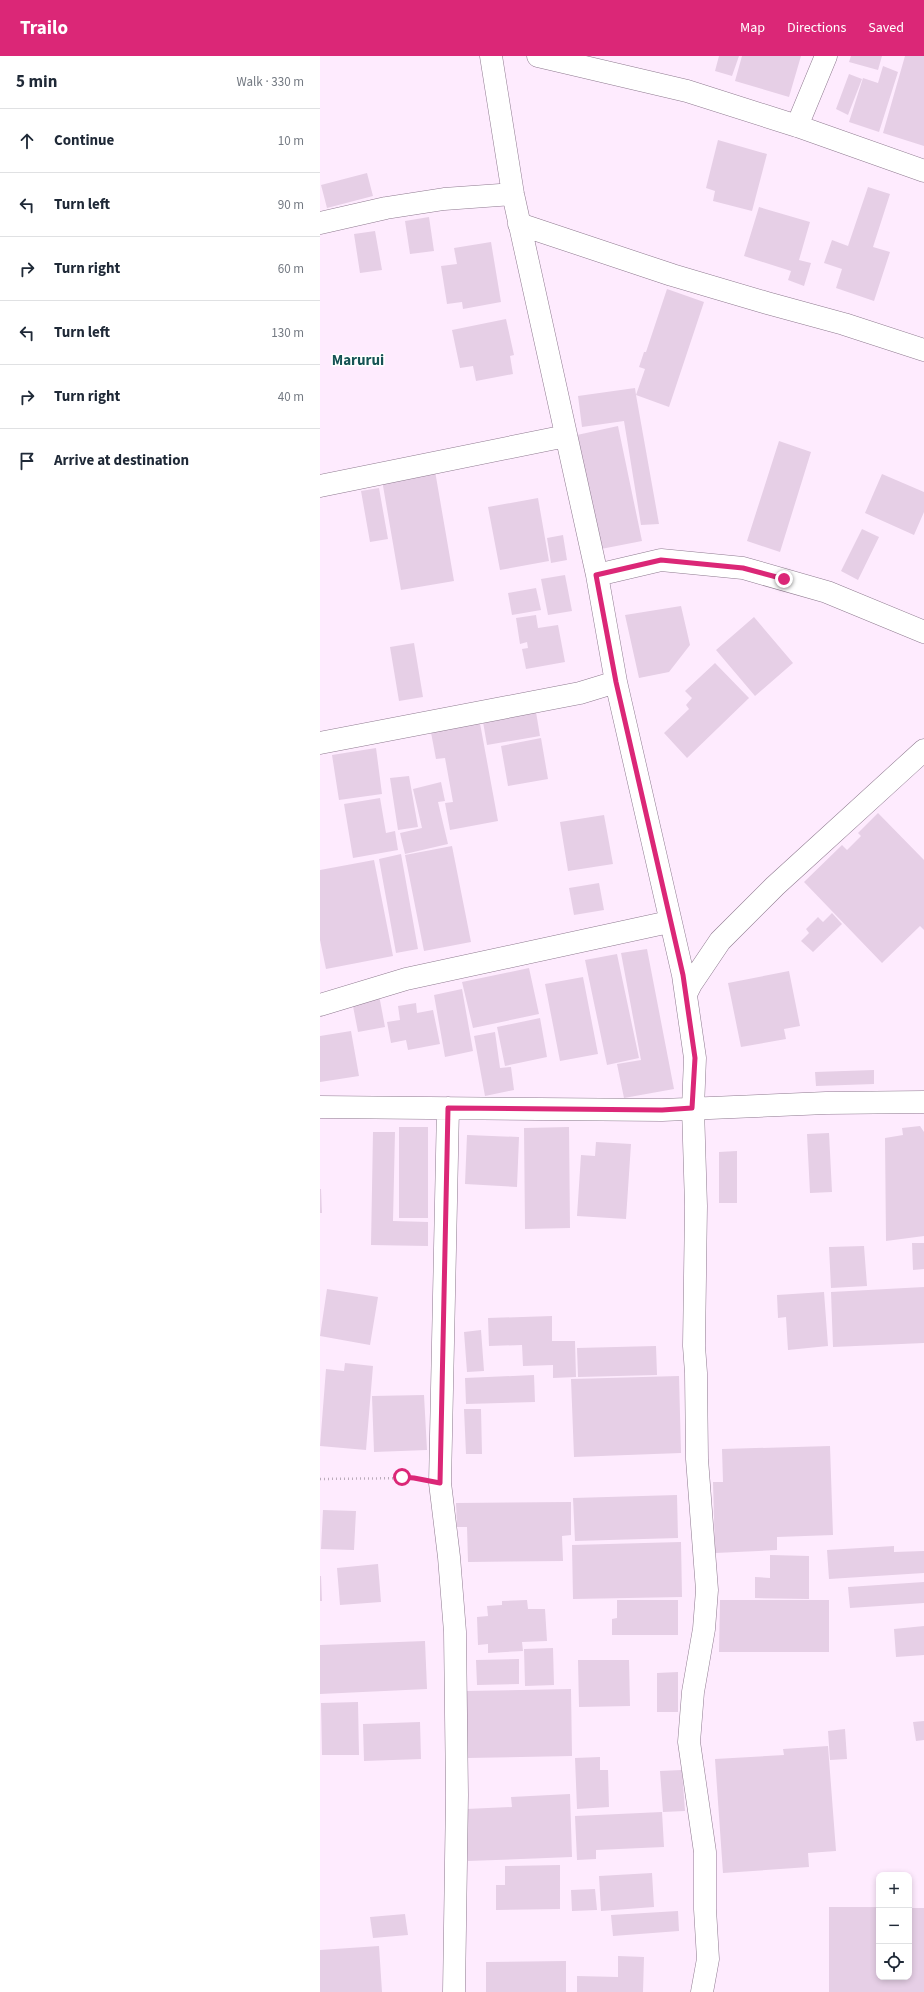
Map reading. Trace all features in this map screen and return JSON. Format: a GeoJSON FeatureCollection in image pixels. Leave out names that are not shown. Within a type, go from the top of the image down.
{"type":"FeatureCollection","features":[{"type":"Feature","properties":{"kind":"street"},"geometry":{"type":"LineString","coordinates":[[491,56],[519,224],[596,575],[616,682],[686,994],[695,1058],[692,1108],[696,1206],[694,1346],[696,1373],[696,1459],[708,1590],[704,1629],[693,1692],[689,1742],[705,1852],[704,1909],[708,1959],[702,1992]]}},
{"type":"Feature","properties":{"kind":"street"},"geometry":{"type":"LineString","coordinates":[[538,56],[687,91],[797,126],[924,171]]}},
{"type":"Feature","properties":{"kind":"street"},"geometry":{"type":"LineString","coordinates":[[797,126],[826,56]]}},
{"type":"Feature","properties":{"kind":"street"},"geometry":{"type":"LineString","coordinates":[[320,223],[386,208],[444,198],[513,194]]}},
{"type":"Feature","properties":{"kind":"street"},"geometry":{"type":"LineString","coordinates":[[519,224],[672,275],[767,304],[923,347]]}},
{"type":"Feature","properties":{"kind":"street"},"geometry":{"type":"LineString","coordinates":[[320,486],[566,436]]}},
{"type":"Feature","properties":{"kind":"street"},"geometry":{"type":"LineString","coordinates":[[596,575],[661,560],[743,568],[827,592],[924,632]]}},
{"type":"Feature","properties":{"kind":"street"},"geometry":{"type":"LineString","coordinates":[[320,744],[580,693],[616,682]]}},
{"type":"Feature","properties":{"kind":"street"},"geometry":{"type":"LineString","coordinates":[[686,994],[690,984],[720,941],[775,886],[924,750]]}},
{"type":"Feature","properties":{"kind":"street"},"geometry":{"type":"LineString","coordinates":[[320,1005],[406,979],[670,922]]}},
{"type":"Feature","properties":{"kind":"street"},"geometry":{"type":"LineString","coordinates":[[320,1107],[662,1110],[826,1103],[924,1102]]}},
{"type":"Feature","properties":{"kind":"street"},"geometry":{"type":"LineString","coordinates":[[448,1108],[440,1483],[449,1557],[455,1632],[457,1795],[454,1992]]}},
{"type":"Feature","properties":{"kind":"path"},"geometry":{"type":"LineString","coordinates":[[320,1479],[414,1478],[440,1483]]}},
{"type":"Feature","properties":{"kind":"building"},"geometry":{"type":"Polygon","coordinates":[[[719,56],[739,56],[732,76],[715,71],[719,56]]]}},
{"type":"Feature","properties":{"kind":"building"},"geometry":{"type":"Polygon","coordinates":[[[742,56],[801,56],[789,97],[735,81],[742,56]]]}},
{"type":"Feature","properties":{"kind":"building"},"geometry":{"type":"Polygon","coordinates":[[[851,56],[882,56],[878,70],[849,62],[851,56]]]}},
{"type":"Feature","properties":{"kind":"building"},"geometry":{"type":"Polygon","coordinates":[[[905,56],[924,56],[924,146],[883,133],[905,56]]]}},
{"type":"Feature","properties":{"kind":"building"},"geometry":{"type":"Polygon","coordinates":[[[883,66],[898,72],[879,132],[849,122],[863,78],[878,83],[883,66]]]}},
{"type":"Feature","properties":{"kind":"building"},"geometry":{"type":"Polygon","coordinates":[[[849,74],[862,79],[848,115],[836,109],[849,74]]]}},
{"type":"Feature","properties":{"kind":"building"},"geometry":{"type":"Polygon","coordinates":[[[718,140],[767,154],[752,211],[713,201],[715,191],[706,188],[718,140]]]}},
{"type":"Feature","properties":{"kind":"building"},"geometry":{"type":"Polygon","coordinates":[[[367,173],[373,196],[327,208],[321,185],[367,173]]]}},
{"type":"Feature","properties":{"kind":"building"},"geometry":{"type":"Polygon","coordinates":[[[868,187],[890,194],[873,247],[890,252],[874,301],[836,288],[842,269],[824,263],[832,240],[848,246],[868,187]]]}},
{"type":"Feature","properties":{"kind":"building"},"geometry":{"type":"Polygon","coordinates":[[[759,207],[810,222],[799,260],[811,263],[804,286],[788,280],[791,271],[744,256],[759,207]]]}},
{"type":"Feature","properties":{"kind":"building"},"geometry":{"type":"Polygon","coordinates":[[[429,217],[434,251],[410,254],[405,221],[429,217]]]}},
{"type":"Feature","properties":{"kind":"building"},"geometry":{"type":"Polygon","coordinates":[[[375,231],[382,270],[360,273],[354,234],[375,231]]]}},
{"type":"Feature","properties":{"kind":"building"},"geometry":{"type":"Polygon","coordinates":[[[491,242],[501,302],[463,309],[462,302],[447,304],[441,266],[457,264],[454,248],[491,242]]]}},
{"type":"Feature","properties":{"kind":"building"},"geometry":{"type":"Polygon","coordinates":[[[667,289],[704,302],[669,407],[636,395],[645,369],[639,367],[644,352],[646,352],[667,289]]]}},
{"type":"Feature","properties":{"kind":"building"},"geometry":{"type":"Polygon","coordinates":[[[506,319],[514,355],[510,356],[513,374],[476,381],[473,366],[460,368],[452,330],[506,319]]]}},
{"type":"Feature","properties":{"kind":"building"},"geometry":{"type":"Polygon","coordinates":[[[635,388],[659,524],[641,525],[624,421],[582,427],[578,396],[635,388]]]}},
{"type":"Feature","properties":{"kind":"building"},"geometry":{"type":"Polygon","coordinates":[[[618,426],[642,541],[601,549],[577,435],[618,426]]]}},
{"type":"Feature","properties":{"kind":"building"},"geometry":{"type":"Polygon","coordinates":[[[779,441],[811,452],[780,552],[747,541],[779,441]]]}},
{"type":"Feature","properties":{"kind":"building"},"geometry":{"type":"Polygon","coordinates":[[[435,471],[454,581],[401,590],[382,480],[435,471]]]}},
{"type":"Feature","properties":{"kind":"building"},"geometry":{"type":"Polygon","coordinates":[[[882,474],[924,492],[924,512],[914,535],[865,513],[882,474]]]}},
{"type":"Feature","properties":{"kind":"building"},"geometry":{"type":"Polygon","coordinates":[[[379,488],[388,539],[370,542],[361,491],[379,488]]]}},
{"type":"Feature","properties":{"kind":"building"},"geometry":{"type":"Polygon","coordinates":[[[538,498],[549,561],[500,570],[488,507],[538,498]]]}},
{"type":"Feature","properties":{"kind":"building"},"geometry":{"type":"Polygon","coordinates":[[[862,529],[879,537],[858,580],[841,571],[862,529]]]}},
{"type":"Feature","properties":{"kind":"building"},"geometry":{"type":"Polygon","coordinates":[[[563,535],[567,560],[551,563],[547,538],[563,535]]]}},
{"type":"Feature","properties":{"kind":"building"},"geometry":{"type":"Polygon","coordinates":[[[565,575],[572,611],[548,615],[541,579],[565,575]]]}},
{"type":"Feature","properties":{"kind":"building"},"geometry":{"type":"Polygon","coordinates":[[[536,588],[541,610],[512,615],[508,593],[536,588]]]}},
{"type":"Feature","properties":{"kind":"building"},"geometry":{"type":"Polygon","coordinates":[[[681,606],[690,645],[669,672],[639,678],[625,615],[681,606]]]}},
{"type":"Feature","properties":{"kind":"building"},"geometry":{"type":"Polygon","coordinates":[[[536,615],[538,628],[558,625],[565,662],[526,669],[522,649],[528,648],[527,642],[520,644],[516,618],[536,615]]]}},
{"type":"Feature","properties":{"kind":"building"},"geometry":{"type":"Polygon","coordinates":[[[754,617],[793,663],[755,696],[716,650],[754,617]]]}},
{"type":"Feature","properties":{"kind":"building"},"geometry":{"type":"Polygon","coordinates":[[[414,643],[423,697],[399,701],[390,647],[414,643]]]}},
{"type":"Feature","properties":{"kind":"building"},"geometry":{"type":"Polygon","coordinates":[[[715,663],[749,698],[687,758],[664,733],[689,709],[686,705],[692,698],[685,691],[715,663]]]}},
{"type":"Feature","properties":{"kind":"building"},"geometry":{"type":"Polygon","coordinates":[[[535,706],[540,736],[487,745],[482,716],[535,706]]]}},
{"type":"Feature","properties":{"kind":"building"},"geometry":{"type":"Polygon","coordinates":[[[479,718],[498,821],[450,830],[445,803],[453,802],[445,758],[436,759],[430,727],[479,718]]]}},
{"type":"Feature","properties":{"kind":"building"},"geometry":{"type":"Polygon","coordinates":[[[541,738],[548,779],[508,786],[501,746],[541,738]]]}},
{"type":"Feature","properties":{"kind":"building"},"geometry":{"type":"Polygon","coordinates":[[[376,748],[382,794],[339,800],[332,755],[376,748]]]}},
{"type":"Feature","properties":{"kind":"building"},"geometry":{"type":"Polygon","coordinates":[[[409,776],[418,827],[398,830],[390,778],[409,776]]]}},
{"type":"Feature","properties":{"kind":"building"},"geometry":{"type":"Polygon","coordinates":[[[441,782],[445,801],[438,802],[448,844],[405,854],[400,833],[422,828],[413,789],[441,782]]]}},
{"type":"Feature","properties":{"kind":"building"},"geometry":{"type":"Polygon","coordinates":[[[380,798],[386,833],[395,831],[398,850],[353,858],[344,804],[380,798]]]}},
{"type":"Feature","properties":{"kind":"building"},"geometry":{"type":"Polygon","coordinates":[[[878,813],[924,860],[924,930],[920,926],[882,963],[804,882],[842,845],[847,850],[861,836],[858,833],[878,813]]]}},
{"type":"Feature","properties":{"kind":"building"},"geometry":{"type":"Polygon","coordinates":[[[604,815],[613,864],[568,871],[560,822],[604,815]]]}},
{"type":"Feature","properties":{"kind":"building"},"geometry":{"type":"Polygon","coordinates":[[[452,846],[471,942],[424,951],[405,855],[452,846]]]}},
{"type":"Feature","properties":{"kind":"building"},"geometry":{"type":"Polygon","coordinates":[[[401,854],[418,949],[396,953],[379,859],[401,854]]]}},
{"type":"Feature","properties":{"kind":"building"},"geometry":{"type":"Polygon","coordinates":[[[374,860],[393,956],[326,969],[320,940],[320,870],[374,860]]]}},
{"type":"Feature","properties":{"kind":"building"},"geometry":{"type":"Polygon","coordinates":[[[599,883],[604,910],[574,915],[569,888],[599,883]]]}},
{"type":"Feature","properties":{"kind":"building"},"geometry":{"type":"Polygon","coordinates":[[[832,913],[842,924],[813,952],[801,941],[809,933],[806,929],[818,917],[823,922],[832,913]]]}},
{"type":"Feature","properties":{"kind":"building"},"geometry":{"type":"Polygon","coordinates":[[[647,949],[674,1089],[624,1098],[617,1064],[641,1060],[621,953],[647,949]]]}},
{"type":"Feature","properties":{"kind":"building"},"geometry":{"type":"Polygon","coordinates":[[[617,954],[639,1058],[607,1065],[585,960],[617,954]]]}},
{"type":"Feature","properties":{"kind":"building"},"geometry":{"type":"Polygon","coordinates":[[[529,968],[539,1014],[473,1028],[462,982],[529,968]]]}},
{"type":"Feature","properties":{"kind":"building"},"geometry":{"type":"Polygon","coordinates":[[[789,971],[800,1026],[784,1029],[786,1039],[741,1047],[728,983],[789,971]]]}},
{"type":"Feature","properties":{"kind":"building"},"geometry":{"type":"Polygon","coordinates":[[[583,977],[598,1054],[560,1061],[545,984],[583,977]]]}},
{"type":"Feature","properties":{"kind":"building"},"geometry":{"type":"Polygon","coordinates":[[[462,989],[473,1051],[445,1057],[434,995],[462,989]]]}},
{"type":"Feature","properties":{"kind":"building"},"geometry":{"type":"Polygon","coordinates":[[[379,995],[385,1027],[358,1032],[352,1001],[379,995]]]}},
{"type":"Feature","properties":{"kind":"building"},"geometry":{"type":"Polygon","coordinates":[[[416,1003],[417,1013],[433,1010],[440,1044],[408,1050],[406,1040],[391,1043],[387,1022],[400,1020],[398,1006],[416,1003]]]}},
{"type":"Feature","properties":{"kind":"building"},"geometry":{"type":"Polygon","coordinates":[[[540,1018],[547,1057],[505,1066],[497,1027],[540,1018]]]}},
{"type":"Feature","properties":{"kind":"building"},"geometry":{"type":"Polygon","coordinates":[[[351,1031],[359,1076],[320,1082],[320,1036],[351,1031]]]}},
{"type":"Feature","properties":{"kind":"building"},"geometry":{"type":"Polygon","coordinates":[[[495,1032],[500,1068],[511,1067],[514,1090],[485,1096],[474,1036],[495,1032]]]}},
{"type":"Feature","properties":{"kind":"building"},"geometry":{"type":"Polygon","coordinates":[[[874,1070],[874,1084],[816,1086],[815,1072],[874,1070]]]}},
{"type":"Feature","properties":{"kind":"building"},"geometry":{"type":"Polygon","coordinates":[[[920,1126],[924,1132],[924,1236],[886,1241],[885,1138],[903,1135],[902,1128],[920,1126]]]}},
{"type":"Feature","properties":{"kind":"building"},"geometry":{"type":"Polygon","coordinates":[[[399,1127],[428,1127],[428,1218],[399,1218],[399,1127]]]}},
{"type":"Feature","properties":{"kind":"building"},"geometry":{"type":"Polygon","coordinates":[[[569,1127],[570,1228],[525,1229],[524,1128],[569,1127]]]}},
{"type":"Feature","properties":{"kind":"building"},"geometry":{"type":"Polygon","coordinates":[[[373,1132],[395,1132],[393,1221],[428,1222],[428,1246],[371,1245],[373,1132]]]}},
{"type":"Feature","properties":{"kind":"building"},"geometry":{"type":"Polygon","coordinates":[[[829,1133],[832,1192],[810,1193],[807,1134],[829,1133]]]}},
{"type":"Feature","properties":{"kind":"building"},"geometry":{"type":"Polygon","coordinates":[[[467,1135],[519,1137],[517,1187],[465,1184],[467,1135]]]}},
{"type":"Feature","properties":{"kind":"building"},"geometry":{"type":"Polygon","coordinates":[[[596,1142],[631,1144],[626,1219],[577,1216],[581,1155],[595,1156],[596,1142]]]}},
{"type":"Feature","properties":{"kind":"building"},"geometry":{"type":"Polygon","coordinates":[[[737,1151],[737,1203],[719,1203],[719,1152],[737,1151]]]}},
{"type":"Feature","properties":{"kind":"building"},"geometry":{"type":"Polygon","coordinates":[[[321,1189],[322,1213],[320,1213],[321,1189]]]}},
{"type":"Feature","properties":{"kind":"building"},"geometry":{"type":"Polygon","coordinates":[[[912,1243],[924,1243],[924,1269],[913,1270],[912,1243]]]}},
{"type":"Feature","properties":{"kind":"building"},"geometry":{"type":"Polygon","coordinates":[[[864,1246],[867,1286],[831,1288],[829,1247],[864,1246]]]}},
{"type":"Feature","properties":{"kind":"building"},"geometry":{"type":"Polygon","coordinates":[[[924,1287],[924,1343],[833,1347],[831,1292],[924,1287]]]}},
{"type":"Feature","properties":{"kind":"building"},"geometry":{"type":"Polygon","coordinates":[[[327,1289],[378,1297],[370,1345],[320,1336],[327,1289]]]}},
{"type":"Feature","properties":{"kind":"building"},"geometry":{"type":"Polygon","coordinates":[[[824,1292],[828,1346],[788,1350],[786,1317],[778,1318],[777,1295],[824,1292]]]}},
{"type":"Feature","properties":{"kind":"building"},"geometry":{"type":"Polygon","coordinates":[[[552,1316],[552,1341],[575,1341],[576,1377],[553,1378],[553,1365],[523,1366],[522,1345],[489,1346],[488,1318],[552,1316]]]}},
{"type":"Feature","properties":{"kind":"building"},"geometry":{"type":"Polygon","coordinates":[[[481,1330],[484,1371],[467,1372],[464,1332],[481,1330]]]}},
{"type":"Feature","properties":{"kind":"building"},"geometry":{"type":"Polygon","coordinates":[[[656,1346],[657,1375],[578,1377],[577,1348],[656,1346]]]}},
{"type":"Feature","properties":{"kind":"building"},"geometry":{"type":"Polygon","coordinates":[[[345,1363],[373,1366],[366,1450],[320,1446],[326,1369],[344,1371],[345,1363]]]}},
{"type":"Feature","properties":{"kind":"building"},"geometry":{"type":"Polygon","coordinates":[[[534,1375],[535,1402],[466,1404],[465,1378],[534,1375]]]}},
{"type":"Feature","properties":{"kind":"building"},"geometry":{"type":"Polygon","coordinates":[[[679,1376],[681,1453],[574,1457],[571,1379],[679,1376]]]}},
{"type":"Feature","properties":{"kind":"building"},"geometry":{"type":"Polygon","coordinates":[[[424,1395],[427,1450],[374,1452],[372,1396],[424,1395]]]}},
{"type":"Feature","properties":{"kind":"building"},"geometry":{"type":"Polygon","coordinates":[[[464,1409],[481,1409],[482,1454],[466,1454],[464,1409]]]}},
{"type":"Feature","properties":{"kind":"building"},"geometry":{"type":"Polygon","coordinates":[[[830,1446],[833,1535],[777,1537],[777,1550],[715,1553],[713,1482],[723,1482],[722,1449],[830,1446]]]}},
{"type":"Feature","properties":{"kind":"building"},"geometry":{"type":"Polygon","coordinates":[[[677,1495],[678,1538],[575,1541],[573,1498],[677,1495]]]}},
{"type":"Feature","properties":{"kind":"building"},"geometry":{"type":"Polygon","coordinates":[[[571,1502],[571,1535],[562,1536],[563,1561],[468,1562],[467,1527],[457,1527],[456,1503],[571,1502]]]}},
{"type":"Feature","properties":{"kind":"building"},"geometry":{"type":"Polygon","coordinates":[[[323,1510],[356,1511],[354,1550],[321,1549],[323,1510]]]}},
{"type":"Feature","properties":{"kind":"building"},"geometry":{"type":"Polygon","coordinates":[[[681,1542],[682,1597],[573,1599],[572,1545],[681,1542]]]}},
{"type":"Feature","properties":{"kind":"building"},"geometry":{"type":"Polygon","coordinates":[[[894,1546],[894,1552],[924,1551],[924,1573],[829,1579],[827,1550],[894,1546]]]}},
{"type":"Feature","properties":{"kind":"building"},"geometry":{"type":"Polygon","coordinates":[[[770,1555],[809,1556],[809,1599],[755,1598],[755,1577],[770,1578],[770,1555]]]}},
{"type":"Feature","properties":{"kind":"building"},"geometry":{"type":"Polygon","coordinates":[[[378,1564],[381,1602],[340,1605],[337,1568],[378,1564]]]}},
{"type":"Feature","properties":{"kind":"building"},"geometry":{"type":"Polygon","coordinates":[[[321,1576],[322,1601],[320,1601],[321,1576]]]}},
{"type":"Feature","properties":{"kind":"building"},"geometry":{"type":"Polygon","coordinates":[[[924,1582],[924,1603],[850,1608],[848,1587],[924,1582]]]}},
{"type":"Feature","properties":{"kind":"building"},"geometry":{"type":"Polygon","coordinates":[[[527,1600],[528,1609],[545,1609],[547,1641],[522,1642],[523,1651],[488,1653],[488,1644],[478,1645],[477,1617],[488,1616],[487,1606],[502,1605],[502,1601],[527,1600]]]}},
{"type":"Feature","properties":{"kind":"building"},"geometry":{"type":"Polygon","coordinates":[[[617,1600],[678,1600],[678,1635],[612,1635],[612,1619],[617,1618],[617,1600]]]}},
{"type":"Feature","properties":{"kind":"building"},"geometry":{"type":"Polygon","coordinates":[[[720,1600],[829,1600],[829,1652],[719,1652],[720,1600]]]}},
{"type":"Feature","properties":{"kind":"building"},"geometry":{"type":"Polygon","coordinates":[[[924,1626],[924,1655],[896,1657],[894,1629],[924,1626]]]}},
{"type":"Feature","properties":{"kind":"building"},"geometry":{"type":"Polygon","coordinates":[[[425,1641],[427,1689],[320,1694],[320,1645],[425,1641]]]}},
{"type":"Feature","properties":{"kind":"building"},"geometry":{"type":"Polygon","coordinates":[[[553,1648],[554,1685],[525,1686],[524,1649],[553,1648]]]}},
{"type":"Feature","properties":{"kind":"building"},"geometry":{"type":"Polygon","coordinates":[[[519,1659],[519,1684],[477,1685],[476,1660],[519,1659]]]}},
{"type":"Feature","properties":{"kind":"building"},"geometry":{"type":"Polygon","coordinates":[[[578,1660],[629,1660],[630,1706],[579,1707],[578,1660]]]}},
{"type":"Feature","properties":{"kind":"building"},"geometry":{"type":"Polygon","coordinates":[[[678,1672],[678,1712],[657,1712],[657,1673],[678,1672]]]}},
{"type":"Feature","properties":{"kind":"building"},"geometry":{"type":"Polygon","coordinates":[[[571,1689],[572,1756],[467,1758],[465,1691],[571,1689]]]}},
{"type":"Feature","properties":{"kind":"building"},"geometry":{"type":"Polygon","coordinates":[[[358,1702],[359,1755],[322,1755],[321,1703],[358,1702]]]}},
{"type":"Feature","properties":{"kind":"building"},"geometry":{"type":"Polygon","coordinates":[[[924,1721],[924,1740],[916,1741],[913,1722],[924,1721]]]}},
{"type":"Feature","properties":{"kind":"building"},"geometry":{"type":"Polygon","coordinates":[[[420,1722],[421,1759],[364,1761],[363,1724],[420,1722]]]}},
{"type":"Feature","properties":{"kind":"building"},"geometry":{"type":"Polygon","coordinates":[[[845,1729],[847,1759],[830,1760],[828,1731],[845,1729]]]}},
{"type":"Feature","properties":{"kind":"building"},"geometry":{"type":"Polygon","coordinates":[[[828,1746],[836,1851],[808,1853],[809,1867],[723,1873],[715,1759],[784,1755],[783,1749],[828,1746]]]}},
{"type":"Feature","properties":{"kind":"building"},"geometry":{"type":"Polygon","coordinates":[[[600,1757],[600,1770],[608,1770],[609,1807],[577,1809],[575,1758],[600,1757]]]}},
{"type":"Feature","properties":{"kind":"building"},"geometry":{"type":"Polygon","coordinates":[[[682,1770],[685,1811],[663,1812],[660,1771],[682,1770]]]}},
{"type":"Feature","properties":{"kind":"building"},"geometry":{"type":"Polygon","coordinates":[[[570,1794],[572,1857],[468,1861],[466,1809],[512,1807],[511,1797],[570,1794]]]}},
{"type":"Feature","properties":{"kind":"building"},"geometry":{"type":"Polygon","coordinates":[[[662,1812],[664,1847],[596,1850],[596,1859],[577,1860],[575,1816],[662,1812]]]}},
{"type":"Feature","properties":{"kind":"building"},"geometry":{"type":"Polygon","coordinates":[[[560,1865],[560,1909],[496,1910],[496,1885],[505,1885],[505,1866],[560,1865]]]}},
{"type":"Feature","properties":{"kind":"building"},"geometry":{"type":"Polygon","coordinates":[[[652,1873],[654,1907],[601,1911],[599,1876],[652,1873]]]}},
{"type":"Feature","properties":{"kind":"building"},"geometry":{"type":"Polygon","coordinates":[[[595,1889],[597,1910],[572,1911],[571,1890],[595,1889]]]}},
{"type":"Feature","properties":{"kind":"building"},"geometry":{"type":"Polygon","coordinates":[[[829,1907],[876,1907],[876,1980],[912,1980],[912,1908],[924,1908],[924,1992],[829,1992],[829,1907]]]}},
{"type":"Feature","properties":{"kind":"building"},"geometry":{"type":"Polygon","coordinates":[[[678,1911],[679,1931],[613,1936],[611,1915],[678,1911]]]}},
{"type":"Feature","properties":{"kind":"building"},"geometry":{"type":"Polygon","coordinates":[[[405,1914],[408,1935],[373,1938],[370,1917],[405,1914]]]}},
{"type":"Feature","properties":{"kind":"building"},"geometry":{"type":"Polygon","coordinates":[[[379,1946],[382,1992],[320,1992],[320,1950],[379,1946]]]}},
{"type":"Feature","properties":{"kind":"building"},"geometry":{"type":"Polygon","coordinates":[[[618,1956],[644,1957],[643,1992],[577,1992],[577,1976],[618,1977],[618,1956]]]}},
{"type":"Feature","properties":{"kind":"building"},"geometry":{"type":"Polygon","coordinates":[[[566,1961],[566,1992],[486,1992],[486,1962],[566,1961]]]}},
{"type":"Feature","properties":{"kind":"district","name":"Marurui"},"geometry":{"type":"Point","coordinates":[358,360]}},
{"type":"Feature","properties":{"kind":"route"},"geometry":{"type":"LineString","coordinates":[[402,1477],[422,1479],[432,1483],[440,1483],[448,1108],[662,1110],[692,1108],[695,1081],[695,1058],[683,975],[616,682],[596,575],[661,560],[743,568],[784,579]]}}]}
